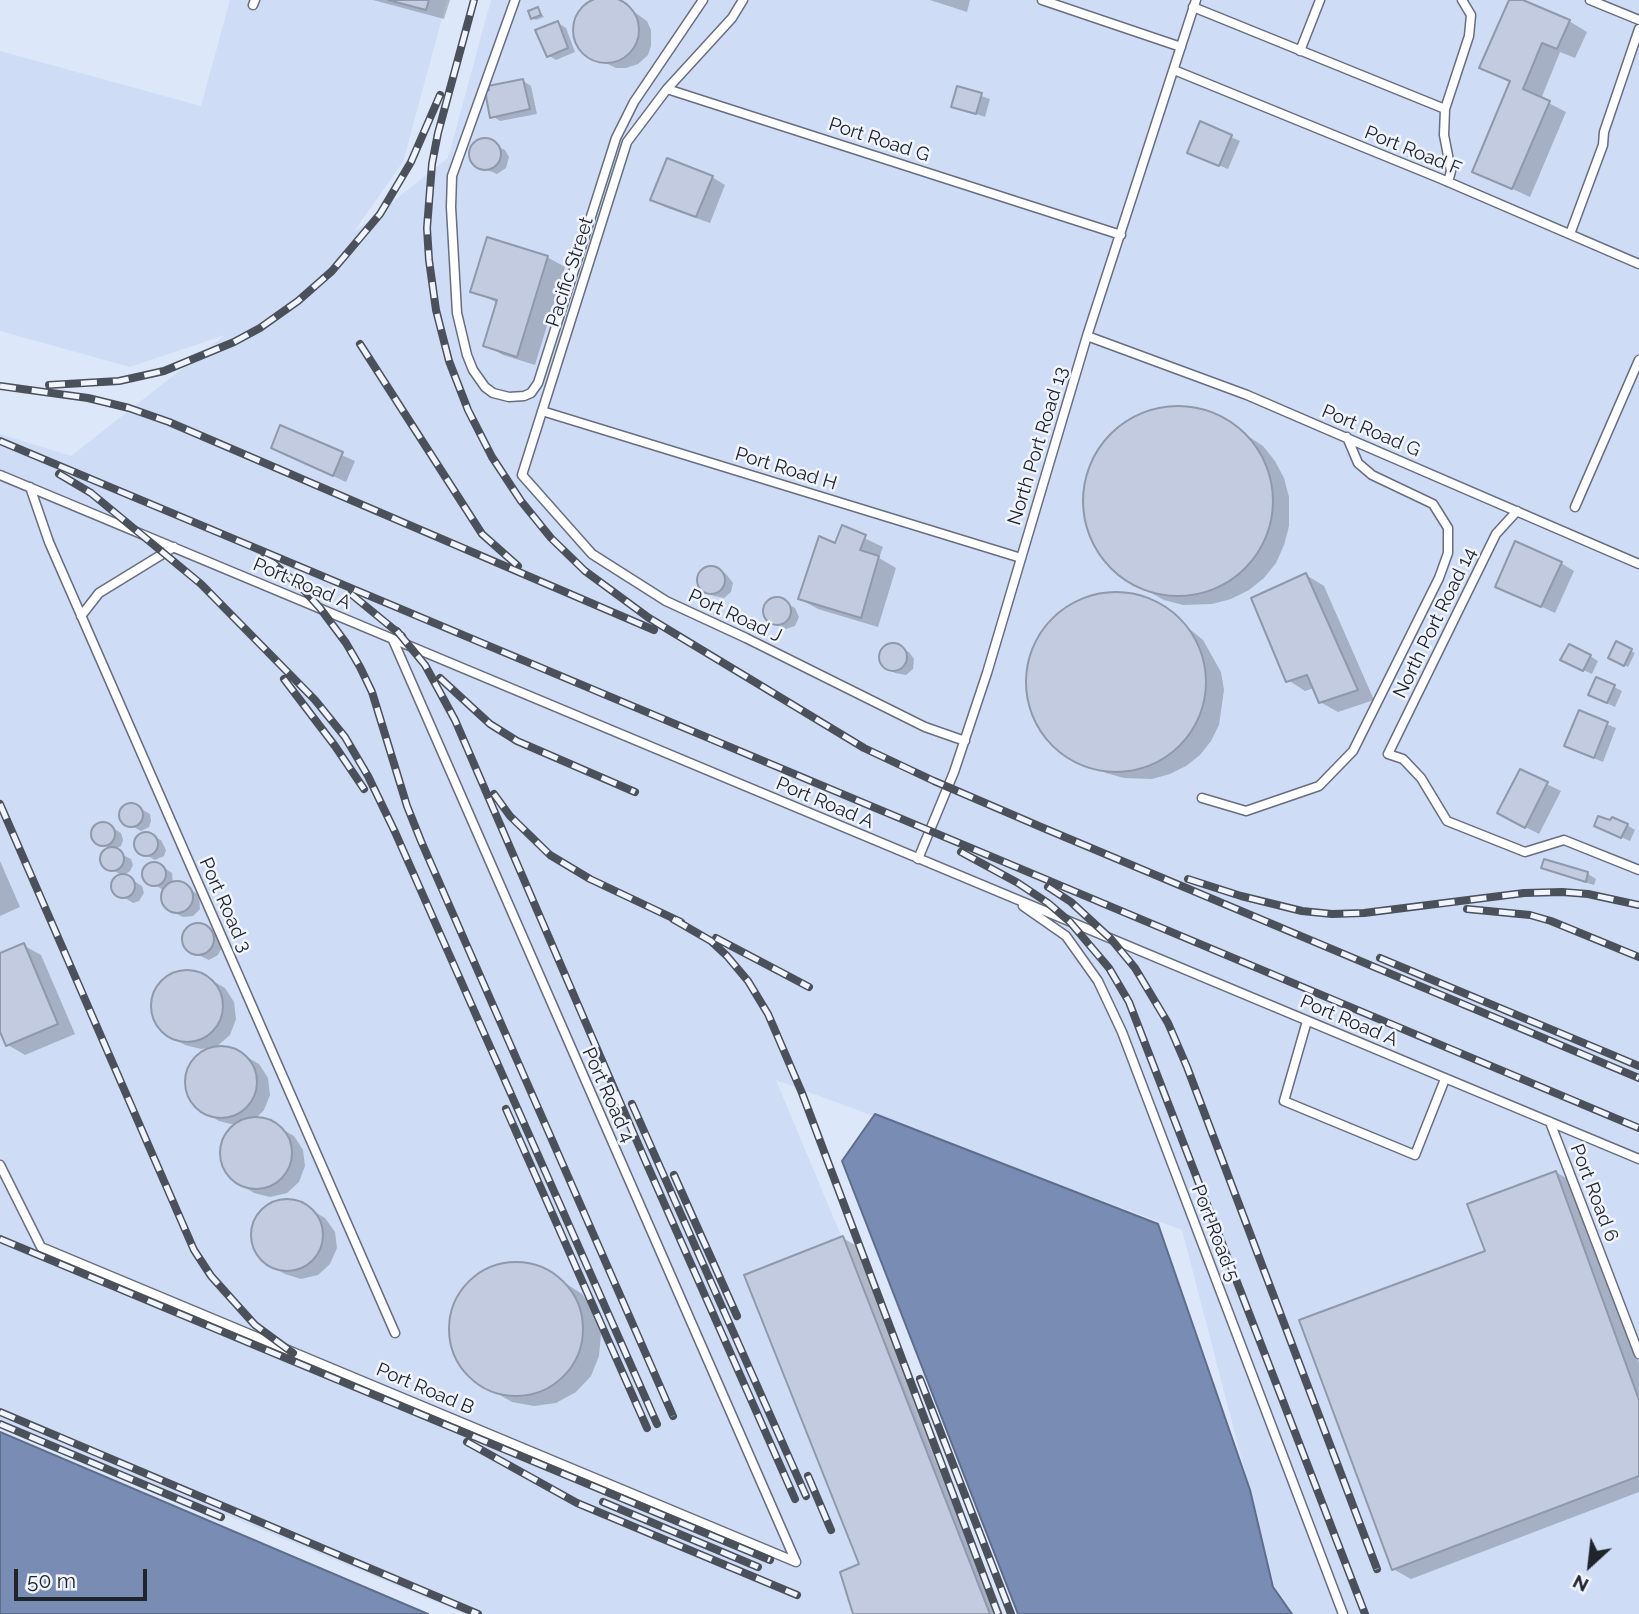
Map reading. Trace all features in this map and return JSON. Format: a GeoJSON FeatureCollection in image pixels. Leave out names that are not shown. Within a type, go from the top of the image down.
{"type":"FeatureCollection","features":[{"type":"Feature","properties":{"kind":"lane"},"geometry":{"type":"LineString","coordinates":[[515,0],[452,176],[451,207],[457,313],[467,355],[473,370],[485,387],[509,397],[531,393],[538,383],[616,138],[634,102],[703,0]]}},
{"type":"Feature","properties":{"kind":"lane","name":"Pacific Street"},"geometry":{"type":"LineString","coordinates":[[522,475],[627,142],[667,89],[732,18],[743,0]]}},
{"type":"Feature","properties":{"kind":"lane"},"geometry":{"type":"LineString","coordinates":[[1042,0],[1181,47]]}},
{"type":"Feature","properties":{"kind":"lane"},"geometry":{"type":"LineString","coordinates":[[1300,51],[1320,0]]}},
{"type":"Feature","properties":{"kind":"lane"},"geometry":{"type":"LineString","coordinates":[[1448,182],[1451,171],[1444,135],[1445,109],[1469,36],[1471,15],[1462,0]]}},
{"type":"Feature","properties":{"kind":"lane"},"geometry":{"type":"LineString","coordinates":[[1590,0],[1639,20]]}},
{"type":"Feature","properties":{"kind":"lane"},"geometry":{"type":"LineString","coordinates":[[1195,4],[1300,51],[1445,109]]}},
{"type":"Feature","properties":{"kind":"lane","name":"North Port Road 13"},"geometry":{"type":"LineString","coordinates":[[918,859],[965,741],[1087,336],[1195,4]]}},
{"type":"Feature","properties":{"kind":"lane"},"geometry":{"type":"LineString","coordinates":[[1570,234],[1603,145],[1604,132],[1639,29]]}},
{"type":"Feature","properties":{"kind":"lane","name":"Port Road F"},"geometry":{"type":"LineString","coordinates":[[1174,70],[1448,182],[1639,264]]}},
{"type":"Feature","properties":{"kind":"lane","name":"Port Road G"},"geometry":{"type":"LineString","coordinates":[[667,89],[1121,235]]}},
{"type":"Feature","properties":{"kind":"lane","name":"Port Road G"},"geometry":{"type":"LineString","coordinates":[[1087,336],[1247,395],[1639,564]]}},
{"type":"Feature","properties":{"kind":"lane"},"geometry":{"type":"LineString","coordinates":[[1575,507],[1639,360]]}},
{"type":"Feature","properties":{"kind":"lane","name":"Port Road H"},"geometry":{"type":"LineString","coordinates":[[542,411],[1021,558]]}},
{"type":"Feature","properties":{"kind":"lane"},"geometry":{"type":"LineString","coordinates":[[1202,798],[1246,811],[1319,786],[1353,751],[1439,578],[1448,553],[1448,528],[1433,504],[1371,475],[1358,463],[1347,437]]}},
{"type":"Feature","properties":{"kind":"lane","name":"Port Road A"},"geometry":{"type":"LineString","coordinates":[[0,475],[1639,1159]]}},
{"type":"Feature","properties":{"kind":"lane","name":"Port Road J"},"geometry":{"type":"LineString","coordinates":[[522,475],[592,554],[666,601],[925,727],[965,741]]}},
{"type":"Feature","properties":{"kind":"lane","name":"Port Road 3"},"geometry":{"type":"LineString","coordinates":[[30,487],[49,542],[395,1333]]}},
{"type":"Feature","properties":{"kind":"lane","name":"North Port Road 14"},"geometry":{"type":"LineString","coordinates":[[1517,511],[1496,534],[1388,754],[1403,760],[1421,778],[1447,821],[1525,852],[1564,840],[1639,870]]}},
{"type":"Feature","properties":{"kind":"lane"},"geometry":{"type":"LineString","coordinates":[[81,615],[99,593],[174,547]]}},
{"type":"Feature","properties":{"kind":"lane","name":"Port Road 4"},"geometry":{"type":"LineString","coordinates":[[393,640],[796,1562]]}},
{"type":"Feature","properties":{"kind":"lane","name":"Port Road 5"},"geometry":{"type":"LineString","coordinates":[[1009,897],[1066,936],[1098,981],[1122,1032],[1343,1614]]}},
{"type":"Feature","properties":{"kind":"lane"},"geometry":{"type":"LineString","coordinates":[[1307,1021],[1284,1101],[1415,1155],[1445,1079]]}},
{"type":"Feature","properties":{"kind":"lane","name":"Port Road 6"},"geometry":{"type":"LineString","coordinates":[[1550,1122],[1639,1354]]}},
{"type":"Feature","properties":{"kind":"lane","name":"Port Road B"},"geometry":{"type":"LineString","coordinates":[[0,1165],[41,1247],[796,1562]]}},
{"type":"Feature","properties":{"kind":"shaded area"},"geometry":{"type":"Polygon","coordinates":[[[230,0],[447,0],[403,162],[353,233],[448,158],[491,0],[1639,0],[1639,1614],[1282,1614],[1182,1230],[776,1080],[999,1614],[465,1614],[0,1421],[0,434],[71,456],[225,335],[130,367],[0,331],[0,51],[201,106],[230,0]]]}},
{"type":"Feature","properties":{"kind":"shaded area"},"geometry":{"type":"Polygon","coordinates":[[[875,1114],[1158,1224],[1250,1490],[1273,1587],[1292,1614],[1018,1614],[842,1161],[875,1114]]]}},
{"type":"Feature","properties":{"kind":"shaded area"},"geometry":{"type":"Polygon","coordinates":[[[0,1432],[428,1614],[0,1614],[0,1432]]]}},
{"type":"Feature","properties":{"kind":"building"},"geometry":{"type":"Polygon","coordinates":[[[606,-3],[619,0],[629,7],[636,17],[639,30],[636,43],[629,53],[619,60],[606,63],[593,60],[583,53],[576,43],[573,30],[576,17],[583,7],[593,0],[606,-3]]]}},
{"type":"Feature","properties":{"kind":"building"},"geometry":{"type":"Polygon","coordinates":[[[388,0],[429,0],[426,10],[388,0]]]}},
{"type":"Feature","properties":{"kind":"building"},"geometry":{"type":"Polygon","coordinates":[[[1509,0],[1523,0],[1570,20],[1557,49],[1542,43],[1523,89],[1550,101],[1512,189],[1472,172],[1510,81],[1479,68],[1509,0]]]}},
{"type":"Feature","properties":{"kind":"building"},"geometry":{"type":"Polygon","coordinates":[[[538,7],[541,15],[531,19],[528,11],[538,7]]]}},
{"type":"Feature","properties":{"kind":"building"},"geometry":{"type":"Polygon","coordinates":[[[558,21],[568,48],[547,57],[535,30],[558,21]]]}},
{"type":"Feature","properties":{"kind":"building"},"geometry":{"type":"Polygon","coordinates":[[[523,79],[530,109],[490,118],[485,91],[489,90],[488,86],[523,79]]]}},
{"type":"Feature","properties":{"kind":"building"},"geometry":{"type":"Polygon","coordinates":[[[957,86],[982,93],[976,114],[951,107],[957,86]]]}},
{"type":"Feature","properties":{"kind":"building"},"geometry":{"type":"Polygon","coordinates":[[[1200,121],[1232,135],[1219,166],[1187,153],[1200,121]]]}},
{"type":"Feature","properties":{"kind":"building"},"geometry":{"type":"Polygon","coordinates":[[[485,138],[496,143],[501,154],[496,165],[485,170],[474,165],[469,154],[474,143],[485,138]]]}},
{"type":"Feature","properties":{"kind":"building"},"geometry":{"type":"Polygon","coordinates":[[[667,158],[713,176],[696,217],[650,200],[667,158]]]}},
{"type":"Feature","properties":{"kind":"building"},"geometry":{"type":"Polygon","coordinates":[[[487,237],[548,256],[517,357],[483,346],[497,300],[470,292],[487,237]]]}},
{"type":"Feature","properties":{"kind":"building"},"geometry":{"type":"Polygon","coordinates":[[[1178,406],[1214,413],[1245,434],[1266,465],[1273,501],[1266,537],[1245,568],[1214,589],[1178,596],[1142,589],[1111,568],[1090,537],[1083,501],[1090,465],[1111,434],[1142,413],[1178,406]]]}},
{"type":"Feature","properties":{"kind":"building"},"geometry":{"type":"Polygon","coordinates":[[[280,425],[343,452],[333,476],[271,448],[280,425]]]}},
{"type":"Feature","properties":{"kind":"building"},"geometry":{"type":"Polygon","coordinates":[[[842,525],[866,535],[860,550],[879,556],[861,618],[798,599],[819,536],[835,543],[842,525]]]}},
{"type":"Feature","properties":{"kind":"building"},"geometry":{"type":"Polygon","coordinates":[[[1515,541],[1562,562],[1541,607],[1495,587],[1515,541]]]}},
{"type":"Feature","properties":{"kind":"building"},"geometry":{"type":"Polygon","coordinates":[[[711,566],[721,570],[725,580],[721,590],[711,594],[701,590],[697,580],[701,570],[711,566]]]}},
{"type":"Feature","properties":{"kind":"building"},"geometry":{"type":"Polygon","coordinates":[[[1306,573],[1358,690],[1319,703],[1307,675],[1286,682],[1251,598],[1306,573]]]}},
{"type":"Feature","properties":{"kind":"building"},"geometry":{"type":"Polygon","coordinates":[[[1116,592],[1150,599],[1179,619],[1199,648],[1206,682],[1199,716],[1179,745],[1150,765],[1116,772],[1082,765],[1053,745],[1033,716],[1026,682],[1033,648],[1053,619],[1082,599],[1116,592]]]}},
{"type":"Feature","properties":{"kind":"building"},"geometry":{"type":"Polygon","coordinates":[[[777,597],[787,601],[791,611],[787,621],[777,625],[767,621],[763,611],[767,601],[777,597]]]}},
{"type":"Feature","properties":{"kind":"building"},"geometry":{"type":"Polygon","coordinates":[[[1616,641],[1632,649],[1624,666],[1608,658],[1616,641]]]}},
{"type":"Feature","properties":{"kind":"building"},"geometry":{"type":"Polygon","coordinates":[[[893,643],[903,647],[907,657],[903,667],[893,671],[883,667],[879,657],[883,647],[893,643]]]}},
{"type":"Feature","properties":{"kind":"building"},"geometry":{"type":"Polygon","coordinates":[[[1569,644],[1591,655],[1583,671],[1560,660],[1569,644]]]}},
{"type":"Feature","properties":{"kind":"building"},"geometry":{"type":"Polygon","coordinates":[[[1596,677],[1615,685],[1607,703],[1588,695],[1596,677]]]}},
{"type":"Feature","properties":{"kind":"building"},"geometry":{"type":"Polygon","coordinates":[[[1579,710],[1608,722],[1594,758],[1564,746],[1579,710]]]}},
{"type":"Feature","properties":{"kind":"building"},"geometry":{"type":"Polygon","coordinates":[[[1520,769],[1548,782],[1525,828],[1497,813],[1520,769]]]}},
{"type":"Feature","properties":{"kind":"building"},"geometry":{"type":"Polygon","coordinates":[[[131,803],[140,806],[143,815],[140,824],[131,827],[122,824],[119,815],[122,806],[131,803]]]}},
{"type":"Feature","properties":{"kind":"building"},"geometry":{"type":"Polygon","coordinates":[[[1598,816],[1610,820],[1612,817],[1628,824],[1621,838],[1594,826],[1598,816]]]}},
{"type":"Feature","properties":{"kind":"building"},"geometry":{"type":"Polygon","coordinates":[[[103,822],[112,825],[115,834],[112,843],[103,846],[94,843],[91,834],[94,825],[103,822]]]}},
{"type":"Feature","properties":{"kind":"building"},"geometry":{"type":"Polygon","coordinates":[[[146,832],[155,835],[158,844],[155,853],[146,856],[137,853],[134,844],[137,835],[146,832]]]}},
{"type":"Feature","properties":{"kind":"building"},"geometry":{"type":"Polygon","coordinates":[[[112,847],[121,850],[124,859],[121,868],[112,871],[103,868],[100,859],[103,850],[112,847]]]}},
{"type":"Feature","properties":{"kind":"building"},"geometry":{"type":"Polygon","coordinates":[[[1544,859],[1588,872],[1586,882],[1541,868],[1544,859]]]}},
{"type":"Feature","properties":{"kind":"building"},"geometry":{"type":"Polygon","coordinates":[[[154,862],[163,865],[166,874],[163,883],[154,886],[145,883],[142,874],[145,865],[154,862]]]}},
{"type":"Feature","properties":{"kind":"building"},"geometry":{"type":"Polygon","coordinates":[[[123,874],[132,877],[135,886],[132,895],[123,898],[114,895],[111,886],[114,877],[123,874]]]}},
{"type":"Feature","properties":{"kind":"building"},"geometry":{"type":"Polygon","coordinates":[[[177,881],[189,885],[193,897],[189,909],[177,913],[165,909],[161,897],[165,885],[177,881]]]}},
{"type":"Feature","properties":{"kind":"building"},"geometry":{"type":"Polygon","coordinates":[[[198,923],[210,927],[214,939],[210,951],[198,955],[186,951],[182,939],[186,927],[198,923]]]}},
{"type":"Feature","properties":{"kind":"building"},"geometry":{"type":"Polygon","coordinates":[[[24,943],[58,1024],[6,1046],[0,1032],[0,953],[24,943]]]}},
{"type":"Feature","properties":{"kind":"building"},"geometry":{"type":"Polygon","coordinates":[[[187,970],[201,973],[213,980],[220,992],[223,1006],[220,1020],[213,1032],[201,1039],[187,1042],[173,1039],[161,1032],[154,1020],[151,1006],[154,992],[161,980],[173,973],[187,970]]]}},
{"type":"Feature","properties":{"kind":"building"},"geometry":{"type":"Polygon","coordinates":[[[221,1046],[241,1052],[251,1062],[257,1082],[251,1102],[241,1112],[221,1118],[201,1112],[191,1102],[185,1082],[191,1062],[201,1052],[221,1046]]]}},
{"type":"Feature","properties":{"kind":"building"},"geometry":{"type":"Polygon","coordinates":[[[256,1117],[270,1120],[282,1127],[289,1139],[292,1153],[289,1167],[282,1179],[270,1186],[256,1189],[242,1186],[230,1179],[223,1167],[220,1153],[223,1139],[230,1127],[242,1120],[256,1117]]]}},
{"type":"Feature","properties":{"kind":"building"},"geometry":{"type":"Polygon","coordinates":[[[1556,1171],[1639,1400],[1639,1476],[1392,1570],[1299,1320],[1485,1251],[1467,1204],[1556,1171]]]}},
{"type":"Feature","properties":{"kind":"building"},"geometry":{"type":"Polygon","coordinates":[[[287,1199],[301,1202],[313,1209],[320,1221],[323,1235],[320,1249],[313,1261],[301,1268],[287,1271],[273,1268],[261,1261],[254,1249],[251,1235],[254,1221],[261,1209],[273,1202],[287,1199]]]}},
{"type":"Feature","properties":{"kind":"building"},"geometry":{"type":"Polygon","coordinates":[[[843,1236],[990,1614],[853,1614],[840,1572],[859,1564],[744,1275],[843,1236]]]}},
{"type":"Feature","properties":{"kind":"building"},"geometry":{"type":"Polygon","coordinates":[[[516,1262],[542,1267],[564,1281],[578,1303],[583,1329],[578,1355],[564,1377],[542,1391],[516,1396],[490,1391],[468,1377],[454,1355],[449,1329],[454,1303],[468,1281],[490,1267],[516,1262]]]}},
{"type":"Feature","properties":{"kind":"railway"},"geometry":{"type":"LineString","coordinates":[[474,0],[432,164],[427,228],[436,310],[449,361],[468,410],[492,457],[521,501],[551,538],[585,571],[649,618],[864,748],[1041,827],[1639,1078]]}},
{"type":"Feature","properties":{"kind":"railway"},"geometry":{"type":"LineString","coordinates":[[49,385],[119,381],[164,371],[234,342],[260,328],[298,301],[332,271],[380,214],[411,162],[440,95]]}},
{"type":"Feature","properties":{"kind":"railway"},"geometry":{"type":"LineString","coordinates":[[360,344],[482,534],[518,566]]}},
{"type":"Feature","properties":{"kind":"railway"},"geometry":{"type":"LineString","coordinates":[[0,386],[88,398],[169,422],[654,630]]}},
{"type":"Feature","properties":{"kind":"railway"},"geometry":{"type":"LineString","coordinates":[[0,441],[1639,1128]]}},
{"type":"Feature","properties":{"kind":"railway"},"geometry":{"type":"LineString","coordinates":[[59,474],[91,493],[201,584],[315,700],[345,737],[368,776],[395,832],[657,1424]]}},
{"type":"Feature","properties":{"kind":"railway"},"geometry":{"type":"LineString","coordinates":[[263,558],[273,563],[303,589],[320,608],[346,643],[372,692],[407,806],[421,841],[673,1416]]}},
{"type":"Feature","properties":{"kind":"railway"},"geometry":{"type":"LineString","coordinates":[[351,594],[402,636]]}},
{"type":"Feature","properties":{"kind":"railway"},"geometry":{"type":"LineString","coordinates":[[397,631],[425,665],[455,720],[795,1499]]}},
{"type":"Feature","properties":{"kind":"railway"},"geometry":{"type":"LineString","coordinates":[[440,678],[490,724],[517,741],[635,792]]}},
{"type":"Feature","properties":{"kind":"railway"},"geometry":{"type":"LineString","coordinates":[[284,679],[364,789]]}},
{"type":"Feature","properties":{"kind":"railway"},"geometry":{"type":"LineString","coordinates":[[494,794],[510,816],[550,855],[590,879],[681,922]]}},
{"type":"Feature","properties":{"kind":"railway"},"geometry":{"type":"LineString","coordinates":[[0,804],[194,1250],[211,1276],[255,1325],[293,1353]]}},
{"type":"Feature","properties":{"kind":"railway"},"geometry":{"type":"LineString","coordinates":[[961,852],[1018,883],[1070,922],[1109,968],[1129,1002],[1365,1614]]}},
{"type":"Feature","properties":{"kind":"railway"},"geometry":{"type":"LineString","coordinates":[[1188,879],[1302,911],[1332,914],[1364,913],[1524,893],[1588,894],[1639,905]]}},
{"type":"Feature","properties":{"kind":"railway"},"geometry":{"type":"LineString","coordinates":[[1048,887],[1071,902],[1111,939],[1135,968],[1168,1023],[1377,1569]]}},
{"type":"Feature","properties":{"kind":"railway"},"geometry":{"type":"LineString","coordinates":[[1467,909],[1530,915],[1639,957]]}},
{"type":"Feature","properties":{"kind":"railway"},"geometry":{"type":"LineString","coordinates":[[673,919],[711,941],[727,956],[748,981],[768,1014],[802,1093],[998,1614]]}},
{"type":"Feature","properties":{"kind":"railway"},"geometry":{"type":"LineString","coordinates":[[716,938],[809,987]]}},
{"type":"Feature","properties":{"kind":"railway"},"geometry":{"type":"LineString","coordinates":[[1380,958],[1639,1066]]}},
{"type":"Feature","properties":{"kind":"railway"},"geometry":{"type":"LineString","coordinates":[[632,1104],[806,1496]]}},
{"type":"Feature","properties":{"kind":"railway"},"geometry":{"type":"LineString","coordinates":[[506,1109],[647,1428]]}},
{"type":"Feature","properties":{"kind":"railway"},"geometry":{"type":"LineString","coordinates":[[674,1175],[737,1316]]}},
{"type":"Feature","properties":{"kind":"railway"},"geometry":{"type":"LineString","coordinates":[[0,1239],[770,1560]]}},
{"type":"Feature","properties":{"kind":"railway"},"geometry":{"type":"LineString","coordinates":[[920,1379],[1011,1614]]}},
{"type":"Feature","properties":{"kind":"railway"},"geometry":{"type":"LineString","coordinates":[[0,1412],[478,1614]]}},
{"type":"Feature","properties":{"kind":"railway"},"geometry":{"type":"LineString","coordinates":[[0,1424],[221,1517]]}},
{"type":"Feature","properties":{"kind":"railway"},"geometry":{"type":"LineString","coordinates":[[467,1442],[577,1503],[797,1595]]}},
{"type":"Feature","properties":{"kind":"railway"},"geometry":{"type":"LineString","coordinates":[[808,1476],[831,1530]]}},
{"type":"Feature","properties":{"kind":"railway"},"geometry":{"type":"LineString","coordinates":[[603,1502],[758,1567]]}}]}
